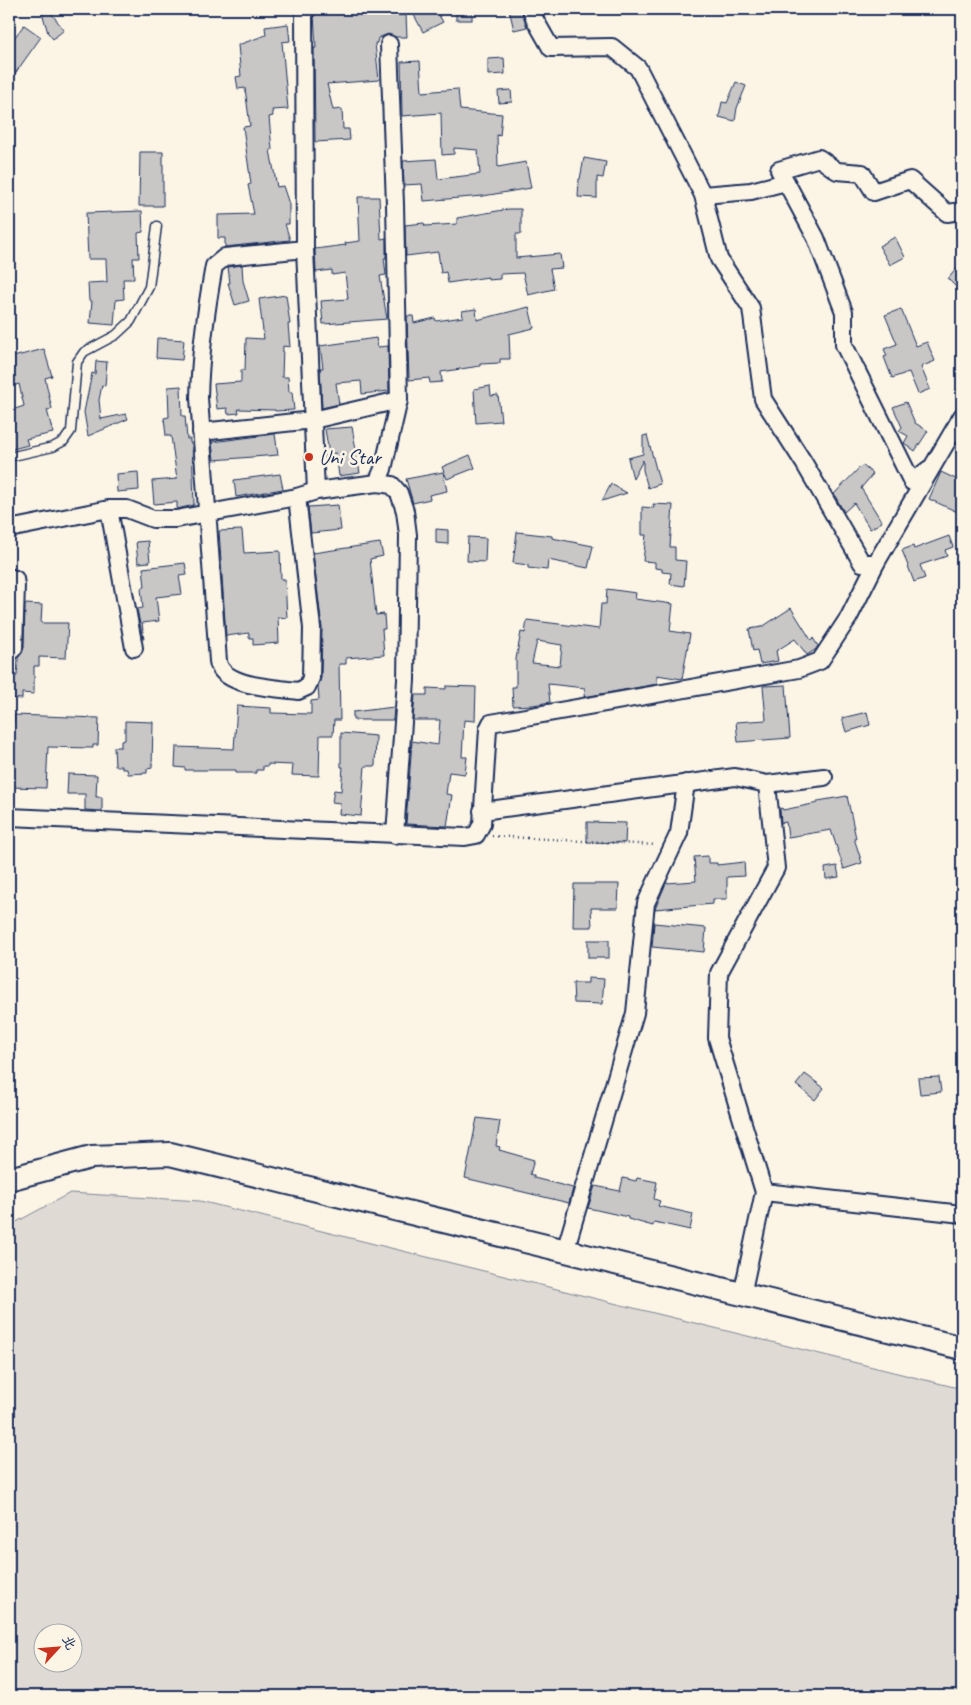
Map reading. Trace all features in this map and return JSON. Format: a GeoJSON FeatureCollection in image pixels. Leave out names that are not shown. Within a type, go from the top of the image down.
{"type":"FeatureCollection","features":[{"type":"Feature","properties":{"kind":"street"},"geometry":{"type":"LineString","coordinates":[[304,9],[305,249],[316,491]]}},
{"type":"Feature","properties":{"kind":"street"},"geometry":{"type":"LineString","coordinates":[[531,9],[551,48],[612,47],[638,68],[703,195],[719,259],[751,308],[763,398],[804,463],[862,563],[876,563]]}},
{"type":"Feature","properties":{"kind":"street"},"geometry":{"type":"LineString","coordinates":[[377,483],[387,454],[398,400],[395,204],[389,44]]}},
{"type":"Feature","properties":{"kind":"street"},"geometry":{"type":"LineString","coordinates":[[934,464],[912,482],[844,345],[844,312],[816,238],[779,170],[819,158],[837,171],[862,173],[874,192],[910,180],[948,213],[962,211]]}},
{"type":"Feature","properties":{"kind":"street"},"geometry":{"type":"LineString","coordinates":[[703,195],[751,191],[786,182]]}},
{"type":"Feature","properties":{"kind":"street"},"geometry":{"type":"LineString","coordinates":[[296,497],[312,628],[311,678],[307,687],[298,691],[236,682],[219,668],[206,514],[199,398],[200,369],[214,266],[225,257],[305,249]]}},
{"type":"Feature","properties":{"kind":"street"},"geometry":{"type":"LineString","coordinates":[[201,432],[313,420],[398,400]]}},
{"type":"Feature","properties":{"kind":"street"},"geometry":{"type":"LineString","coordinates":[[9,817],[465,838],[476,835],[482,824],[488,729],[491,723],[799,669],[820,661],[849,617],[876,563],[962,416]]}},
{"type":"Feature","properties":{"kind":"street"},"geometry":{"type":"LineString","coordinates":[[9,529],[110,509],[127,509],[153,520],[176,519],[296,497],[316,491],[377,483],[392,484],[399,493],[405,511],[408,535],[406,680],[395,835]]}},
{"type":"Feature","properties":{"kind":"street"},"geometry":{"type":"LineString","coordinates":[[110,509],[134,648]]}},
{"type":"Feature","properties":{"kind":"street"},"geometry":{"type":"LineString","coordinates":[[9,577],[15,579],[16,585],[14,648],[9,653]]}},
{"type":"Feature","properties":{"kind":"street"},"geometry":{"type":"LineString","coordinates":[[482,812],[735,777],[767,784],[824,777]]}},
{"type":"Feature","properties":{"kind":"street"},"geometry":{"type":"LineString","coordinates":[[565,1251],[635,1013],[646,903],[679,833],[686,784]]}},
{"type":"Feature","properties":{"kind":"street"},"geometry":{"type":"LineString","coordinates":[[742,1294],[764,1192],[717,1038],[719,973],[776,868],[767,784]]}},
{"type":"Feature","properties":{"kind":"street"},"geometry":{"type":"LineString","coordinates":[[9,1179],[90,1156],[170,1154],[962,1348]]}},
{"type":"Feature","properties":{"kind":"street"},"geometry":{"type":"LineString","coordinates":[[764,1192],[962,1214]]}},
{"type":"Feature","properties":{"kind":"lane"},"geometry":{"type":"LineString","coordinates":[[9,457],[53,447],[64,441],[70,431],[77,362],[84,352],[116,335],[131,321],[149,287],[157,226]]}},
{"type":"Feature","properties":{"kind":"path"},"geometry":{"type":"LineString","coordinates":[[476,835],[673,846]]}},
{"type":"Feature","properties":{"kind":"shaded area"},"geometry":{"type":"Polygon","coordinates":[[[70,1193],[200,1201],[962,1389],[962,1696],[9,1696],[9,1226],[70,1193]]]}},
{"type":"Feature","properties":{"kind":"building"},"geometry":{"type":"Polygon","coordinates":[[[41,9],[48,9],[64,30],[53,39],[48,33],[41,9]]]}},
{"type":"Feature","properties":{"kind":"building"},"geometry":{"type":"Polygon","coordinates":[[[344,9],[379,9],[379,16],[406,15],[407,37],[396,37],[388,34],[378,38],[377,43],[375,43],[379,80],[327,84],[333,110],[342,109],[343,129],[349,129],[350,140],[315,142],[314,48],[316,48],[314,14],[344,11],[344,9]]]}},
{"type":"Feature","properties":{"kind":"building"},"geometry":{"type":"Polygon","coordinates":[[[431,9],[434,13],[437,12],[443,22],[423,32],[414,15],[431,9]]]}},
{"type":"Feature","properties":{"kind":"building"},"geometry":{"type":"Polygon","coordinates":[[[456,9],[472,9],[472,20],[456,20],[456,9]]]}},
{"type":"Feature","properties":{"kind":"building"},"geometry":{"type":"Polygon","coordinates":[[[509,9],[521,9],[527,27],[514,30],[509,9]]]}},
{"type":"Feature","properties":{"kind":"building"},"geometry":{"type":"Polygon","coordinates":[[[288,24],[290,41],[282,42],[288,109],[272,110],[273,116],[269,117],[272,150],[270,150],[277,187],[283,186],[289,204],[289,224],[285,224],[290,240],[225,247],[225,238],[218,238],[218,215],[254,214],[248,185],[251,184],[243,127],[250,126],[245,88],[238,89],[236,77],[241,76],[238,45],[266,35],[265,27],[288,24]]]}},
{"type":"Feature","properties":{"kind":"building"},"geometry":{"type":"Polygon","coordinates":[[[24,25],[41,37],[9,82],[9,33],[14,38],[24,25]]]}},
{"type":"Feature","properties":{"kind":"building"},"geometry":{"type":"Polygon","coordinates":[[[504,58],[505,74],[488,75],[488,59],[504,58]]]}},
{"type":"Feature","properties":{"kind":"building"},"geometry":{"type":"Polygon","coordinates":[[[420,61],[422,92],[458,89],[460,110],[502,114],[500,136],[497,135],[498,167],[526,162],[531,188],[483,196],[424,201],[422,184],[404,185],[403,161],[436,159],[438,179],[480,174],[478,150],[454,148],[454,154],[442,155],[441,113],[402,116],[401,62],[420,61]]]}},
{"type":"Feature","properties":{"kind":"building"},"geometry":{"type":"Polygon","coordinates":[[[736,82],[746,86],[737,108],[735,121],[719,117],[722,102],[727,103],[736,82]]]}},
{"type":"Feature","properties":{"kind":"building"},"geometry":{"type":"Polygon","coordinates":[[[511,90],[512,102],[499,103],[498,91],[511,90]]]}},
{"type":"Feature","properties":{"kind":"building"},"geometry":{"type":"Polygon","coordinates":[[[140,152],[163,152],[163,206],[139,206],[140,152]]]}},
{"type":"Feature","properties":{"kind":"building"},"geometry":{"type":"Polygon","coordinates":[[[584,158],[606,162],[603,178],[597,177],[597,198],[578,197],[579,179],[584,158]]]}},
{"type":"Feature","properties":{"kind":"building"},"geometry":{"type":"Polygon","coordinates":[[[358,197],[379,197],[381,239],[386,238],[386,258],[384,258],[386,275],[380,276],[387,319],[323,324],[321,301],[348,299],[345,273],[332,275],[332,270],[316,272],[315,249],[360,241],[358,197]]]}},
{"type":"Feature","properties":{"kind":"building"},"geometry":{"type":"Polygon","coordinates":[[[509,209],[521,209],[521,234],[516,234],[516,258],[560,254],[562,268],[550,269],[554,289],[528,295],[523,273],[500,274],[500,279],[488,280],[488,277],[448,283],[446,272],[441,273],[438,252],[406,256],[405,225],[424,223],[425,226],[457,224],[457,218],[509,209]]]}},
{"type":"Feature","properties":{"kind":"building"},"geometry":{"type":"Polygon","coordinates":[[[142,211],[143,232],[138,233],[139,258],[133,258],[134,279],[123,279],[124,299],[116,300],[114,325],[90,323],[92,301],[89,301],[88,283],[107,282],[106,259],[88,259],[86,213],[142,211]]]}},
{"type":"Feature","properties":{"kind":"building"},"geometry":{"type":"Polygon","coordinates":[[[895,237],[905,257],[890,265],[879,246],[895,237]]]}},
{"type":"Feature","properties":{"kind":"building"},"geometry":{"type":"Polygon","coordinates":[[[242,265],[243,281],[249,301],[235,305],[228,283],[230,283],[228,267],[242,265]]]}},
{"type":"Feature","properties":{"kind":"building"},"geometry":{"type":"Polygon","coordinates":[[[956,269],[962,275],[962,293],[948,279],[956,269]]]}},
{"type":"Feature","properties":{"kind":"building"},"geometry":{"type":"Polygon","coordinates":[[[286,295],[290,324],[288,324],[290,347],[283,346],[282,377],[288,377],[289,392],[292,392],[294,410],[238,409],[239,413],[228,414],[227,408],[217,409],[214,384],[241,382],[241,370],[245,370],[246,338],[264,339],[259,299],[286,295]]]}},
{"type":"Feature","properties":{"kind":"building"},"geometry":{"type":"Polygon","coordinates":[[[529,307],[534,328],[509,334],[510,359],[500,359],[500,363],[480,364],[480,366],[441,372],[442,382],[430,383],[429,378],[409,380],[407,316],[413,316],[414,323],[435,318],[436,321],[463,317],[462,311],[476,309],[477,320],[529,307]]]}},
{"type":"Feature","properties":{"kind":"building"},"geometry":{"type":"Polygon","coordinates":[[[901,309],[916,346],[927,342],[935,361],[921,367],[930,389],[918,394],[909,372],[892,378],[884,357],[887,356],[884,349],[897,344],[885,315],[901,309]]]}},
{"type":"Feature","properties":{"kind":"building"},"geometry":{"type":"Polygon","coordinates":[[[157,338],[184,340],[182,360],[156,358],[157,338]]]}},
{"type":"Feature","properties":{"kind":"building"},"geometry":{"type":"Polygon","coordinates":[[[376,338],[378,347],[388,346],[389,391],[362,394],[361,381],[336,383],[339,404],[322,408],[320,368],[323,368],[320,346],[376,338]]]}},
{"type":"Feature","properties":{"kind":"building"},"geometry":{"type":"Polygon","coordinates":[[[44,349],[52,376],[45,378],[52,409],[47,410],[53,433],[26,439],[28,445],[9,450],[9,411],[24,406],[19,384],[9,387],[9,358],[44,349]]]}},
{"type":"Feature","properties":{"kind":"building"},"geometry":{"type":"Polygon","coordinates":[[[96,361],[107,362],[105,386],[102,385],[99,400],[101,419],[126,414],[128,419],[88,436],[84,412],[92,373],[95,374],[96,361]]]}},
{"type":"Feature","properties":{"kind":"building"},"geometry":{"type":"Polygon","coordinates":[[[181,386],[182,416],[185,416],[187,439],[190,439],[190,443],[192,443],[194,505],[177,509],[177,502],[154,504],[152,481],[177,479],[171,436],[166,436],[164,418],[169,417],[168,387],[181,386]]]}},
{"type":"Feature","properties":{"kind":"building"},"geometry":{"type":"Polygon","coordinates":[[[490,386],[491,396],[498,395],[501,421],[476,423],[474,389],[490,386]]]}},
{"type":"Feature","properties":{"kind":"building"},"geometry":{"type":"Polygon","coordinates":[[[906,402],[915,423],[928,431],[915,451],[904,443],[908,436],[899,431],[902,427],[893,407],[906,402]]]}},
{"type":"Feature","properties":{"kind":"building"},"geometry":{"type":"Polygon","coordinates":[[[352,427],[360,473],[339,476],[336,453],[329,454],[325,429],[352,427]]]}},
{"type":"Feature","properties":{"kind":"building"},"geometry":{"type":"Polygon","coordinates":[[[275,434],[278,455],[214,460],[212,442],[275,434]]]}},
{"type":"Feature","properties":{"kind":"building"},"geometry":{"type":"Polygon","coordinates":[[[647,435],[660,484],[648,488],[643,470],[643,460],[633,479],[628,458],[643,454],[643,436],[647,435]]]}},
{"type":"Feature","properties":{"kind":"building"},"geometry":{"type":"Polygon","coordinates":[[[470,455],[475,468],[447,479],[442,467],[470,455]]]}},
{"type":"Feature","properties":{"kind":"building"},"geometry":{"type":"Polygon","coordinates":[[[862,465],[873,474],[861,488],[882,522],[870,529],[854,503],[844,512],[834,494],[862,465]]]}},
{"type":"Feature","properties":{"kind":"building"},"geometry":{"type":"Polygon","coordinates":[[[138,472],[139,490],[117,492],[116,474],[138,472]]]}},
{"type":"Feature","properties":{"kind":"building"},"geometry":{"type":"Polygon","coordinates":[[[443,472],[447,491],[429,495],[430,499],[413,503],[406,479],[443,472]]]}},
{"type":"Feature","properties":{"kind":"building"},"geometry":{"type":"Polygon","coordinates":[[[941,472],[962,482],[962,514],[929,499],[941,472]]]}},
{"type":"Feature","properties":{"kind":"building"},"geometry":{"type":"Polygon","coordinates":[[[280,474],[283,489],[236,497],[234,480],[280,474]]]}},
{"type":"Feature","properties":{"kind":"building"},"geometry":{"type":"Polygon","coordinates":[[[611,484],[627,493],[602,501],[611,484]]]}},
{"type":"Feature","properties":{"kind":"building"},"geometry":{"type":"Polygon","coordinates":[[[653,504],[673,505],[670,547],[675,547],[675,560],[686,561],[684,586],[670,584],[671,573],[662,572],[662,569],[655,568],[655,562],[643,561],[646,535],[642,535],[642,507],[654,508],[653,504]]]}},
{"type":"Feature","properties":{"kind":"building"},"geometry":{"type":"Polygon","coordinates":[[[338,505],[341,530],[311,533],[308,507],[338,505]]]}},
{"type":"Feature","properties":{"kind":"building"},"geometry":{"type":"Polygon","coordinates":[[[436,529],[448,530],[448,544],[436,543],[436,529]]]}},
{"type":"Feature","properties":{"kind":"building"},"geometry":{"type":"Polygon","coordinates":[[[242,530],[244,553],[280,551],[281,579],[285,579],[287,618],[278,617],[279,643],[253,645],[253,638],[249,638],[249,633],[226,636],[219,531],[242,530]]]}},
{"type":"Feature","properties":{"kind":"building"},"geometry":{"type":"Polygon","coordinates":[[[517,532],[552,536],[552,538],[593,546],[588,568],[548,560],[547,570],[528,568],[528,565],[513,563],[517,532]]]}},
{"type":"Feature","properties":{"kind":"building"},"geometry":{"type":"Polygon","coordinates":[[[949,536],[953,547],[945,550],[947,556],[920,565],[925,578],[914,582],[902,550],[913,546],[914,549],[949,536]]]}},
{"type":"Feature","properties":{"kind":"building"},"geometry":{"type":"Polygon","coordinates":[[[468,537],[486,538],[485,562],[467,561],[468,537]]]}},
{"type":"Feature","properties":{"kind":"building"},"geometry":{"type":"Polygon","coordinates":[[[148,541],[150,562],[138,563],[136,542],[148,541]]]}},
{"type":"Feature","properties":{"kind":"building"},"geometry":{"type":"Polygon","coordinates":[[[380,543],[383,556],[370,559],[376,615],[384,614],[385,629],[382,629],[384,655],[346,658],[346,664],[339,664],[340,720],[334,720],[333,735],[320,735],[319,776],[292,775],[293,765],[268,764],[268,766],[263,766],[263,770],[256,770],[256,773],[236,773],[236,770],[185,770],[185,768],[175,767],[176,747],[234,749],[237,706],[271,708],[271,713],[311,714],[311,701],[319,700],[318,686],[321,678],[322,628],[313,553],[380,543]]]}},
{"type":"Feature","properties":{"kind":"building"},"geometry":{"type":"Polygon","coordinates":[[[185,563],[187,575],[179,576],[182,594],[156,597],[159,621],[142,623],[143,639],[137,609],[143,608],[141,588],[145,587],[143,568],[185,563]]]}},
{"type":"Feature","properties":{"kind":"building"},"geometry":{"type":"Polygon","coordinates":[[[607,589],[636,593],[635,599],[673,604],[670,631],[690,634],[682,679],[657,675],[657,684],[584,697],[585,688],[548,684],[550,702],[513,706],[512,687],[516,687],[516,659],[521,632],[525,633],[527,620],[599,629],[601,604],[606,604],[607,589]],[[537,641],[532,663],[560,666],[562,645],[537,641]]]}},
{"type":"Feature","properties":{"kind":"building"},"geometry":{"type":"Polygon","coordinates":[[[25,604],[42,605],[41,623],[68,623],[66,658],[39,657],[39,666],[34,666],[34,694],[22,693],[22,699],[9,698],[9,676],[17,676],[18,658],[24,648],[25,604]]]}},
{"type":"Feature","properties":{"kind":"building"},"geometry":{"type":"Polygon","coordinates":[[[791,608],[811,640],[813,638],[818,646],[807,655],[795,639],[776,651],[778,661],[760,664],[757,650],[753,651],[749,629],[762,627],[791,608]]]}},
{"type":"Feature","properties":{"kind":"building"},"geometry":{"type":"Polygon","coordinates":[[[786,685],[790,738],[738,742],[736,722],[766,720],[763,686],[786,685]]]}},
{"type":"Feature","properties":{"kind":"building"},"geometry":{"type":"Polygon","coordinates":[[[446,686],[476,687],[475,721],[464,720],[462,757],[467,757],[465,774],[449,772],[446,794],[452,795],[447,826],[406,824],[412,741],[438,745],[440,720],[413,720],[415,695],[427,695],[427,688],[446,689],[446,686]]]}},
{"type":"Feature","properties":{"kind":"building"},"geometry":{"type":"Polygon","coordinates":[[[394,707],[393,720],[353,720],[353,712],[394,707]]]}},
{"type":"Feature","properties":{"kind":"building"},"geometry":{"type":"Polygon","coordinates":[[[867,712],[870,725],[846,732],[842,718],[867,712]]]}},
{"type":"Feature","properties":{"kind":"building"},"geometry":{"type":"Polygon","coordinates":[[[14,715],[99,718],[98,745],[93,745],[93,748],[48,747],[46,788],[9,787],[9,723],[14,722],[14,715]]]}},
{"type":"Feature","properties":{"kind":"building"},"geometry":{"type":"Polygon","coordinates":[[[125,721],[153,722],[152,768],[147,769],[147,773],[128,774],[127,769],[122,769],[122,766],[115,766],[114,747],[121,747],[121,741],[125,740],[125,721]]]}},
{"type":"Feature","properties":{"kind":"building"},"geometry":{"type":"Polygon","coordinates":[[[341,733],[376,736],[375,766],[365,766],[361,816],[339,814],[340,803],[332,802],[334,790],[341,791],[343,767],[341,767],[341,733]]]}},
{"type":"Feature","properties":{"kind":"building"},"geometry":{"type":"Polygon","coordinates":[[[68,774],[97,775],[96,797],[102,797],[102,811],[85,810],[85,794],[67,794],[68,774]]]}},
{"type":"Feature","properties":{"kind":"building"},"geometry":{"type":"Polygon","coordinates":[[[847,796],[856,838],[854,838],[862,863],[844,869],[831,830],[788,837],[786,822],[781,823],[780,809],[782,808],[783,810],[847,796]]]}},
{"type":"Feature","properties":{"kind":"building"},"geometry":{"type":"Polygon","coordinates":[[[587,822],[626,823],[625,843],[587,842],[587,822]]]}},
{"type":"Feature","properties":{"kind":"building"},"geometry":{"type":"Polygon","coordinates":[[[708,856],[708,863],[717,863],[717,865],[744,862],[745,876],[727,877],[727,899],[713,899],[713,904],[655,909],[666,883],[696,881],[694,857],[708,856]]]}},
{"type":"Feature","properties":{"kind":"building"},"geometry":{"type":"Polygon","coordinates":[[[837,866],[839,877],[826,879],[825,868],[837,866]]]}},
{"type":"Feature","properties":{"kind":"building"},"geometry":{"type":"Polygon","coordinates":[[[574,884],[619,884],[618,908],[591,908],[592,927],[573,927],[574,884]]]}},
{"type":"Feature","properties":{"kind":"building"},"geometry":{"type":"Polygon","coordinates":[[[654,923],[706,928],[704,952],[652,947],[654,923]]]}},
{"type":"Feature","properties":{"kind":"building"},"geometry":{"type":"Polygon","coordinates":[[[588,940],[609,940],[609,958],[588,958],[588,940]]]}},
{"type":"Feature","properties":{"kind":"building"},"geometry":{"type":"Polygon","coordinates":[[[588,978],[604,979],[602,1004],[574,1003],[573,983],[588,983],[588,978]]]}},
{"type":"Feature","properties":{"kind":"building"},"geometry":{"type":"Polygon","coordinates":[[[805,1074],[824,1088],[815,1100],[796,1085],[805,1074]]]}},
{"type":"Feature","properties":{"kind":"building"},"geometry":{"type":"Polygon","coordinates":[[[939,1077],[941,1092],[920,1094],[918,1078],[939,1077]]]}},
{"type":"Feature","properties":{"kind":"building"},"geometry":{"type":"Polygon","coordinates":[[[477,1118],[500,1121],[496,1146],[500,1147],[499,1150],[534,1160],[530,1174],[534,1178],[573,1188],[569,1203],[465,1178],[477,1118]]]}},
{"type":"Feature","properties":{"kind":"building"},"geometry":{"type":"Polygon","coordinates":[[[623,1178],[636,1181],[637,1178],[657,1182],[654,1199],[660,1201],[658,1206],[693,1214],[690,1230],[654,1222],[653,1226],[628,1219],[628,1217],[588,1208],[595,1186],[620,1191],[623,1178]]]}},
{"type":"Feature","properties":{"kind":"place","name":"Uni Star"},"geometry":{"type":"Point","coordinates":[309,457]}}]}
